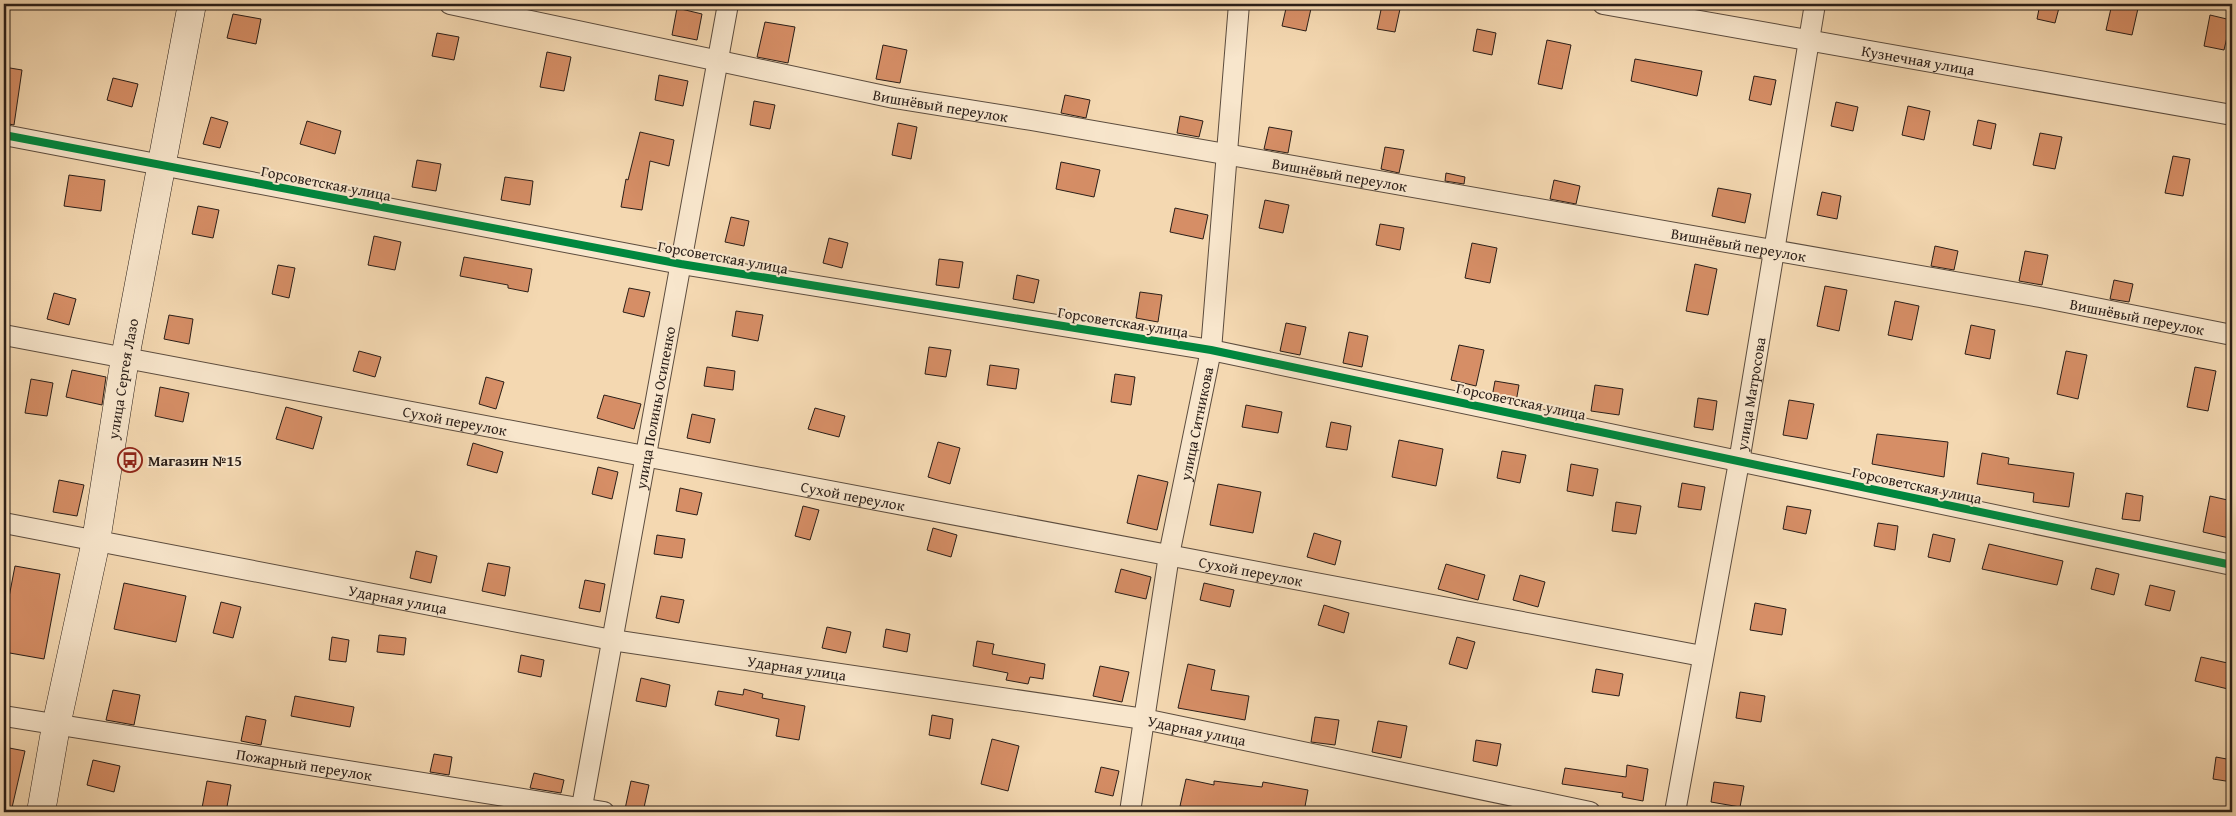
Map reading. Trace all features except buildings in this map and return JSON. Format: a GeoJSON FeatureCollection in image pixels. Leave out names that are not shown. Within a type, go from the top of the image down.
{"type":"FeatureCollection","features":[{"type":"Feature","properties":{"kind":"main road","name":"улица Сергея Лазо"},"geometry":{"type":"LineString","coordinates":[[41,812],[56,726],[96,541],[125,358],[192,4]]}},
{"type":"Feature","properties":{"kind":"street","name":"Вишнёвый переулок"},"geometry":{"type":"LineString","coordinates":[[450,4],[894,98],[1228,154],[2040,297],[2232,335]]}},
{"type":"Feature","properties":{"kind":"street","name":"улица Полины Осипенко"},"geometry":{"type":"LineString","coordinates":[[581,810],[728,4]]}},
{"type":"Feature","properties":{"kind":"street","name":"улица Ситникова"},"geometry":{"type":"LineString","coordinates":[[1130,812],[1169,555],[1211,350],[1240,4]]}},
{"type":"Feature","properties":{"kind":"street","name":"Кузнечная улица"},"geometry":{"type":"LineString","coordinates":[[1603,4],[2232,115]]}},
{"type":"Feature","properties":{"kind":"street","name":"улица Матросова"},"geometry":{"type":"LineString","coordinates":[[1675,812],[1702,656],[1739,462],[1815,4]]}},
{"type":"Feature","properties":{"kind":"street","name":"Горсоветская улица"},"geometry":{"type":"LineString","coordinates":[[4,135],[681,264],[1211,350],[2232,565]]}},
{"type":"Feature","properties":{"kind":"street","name":"Сухой переулок"},"geometry":{"type":"LineString","coordinates":[[4,335],[1702,656]]}},
{"type":"Feature","properties":{"kind":"street","name":"Ударная улица"},"geometry":{"type":"LineString","coordinates":[[4,523],[612,640],[1144,719],[1590,812]]}},
{"type":"Feature","properties":{"kind":"street","name":"Пожарный переулок"},"geometry":{"type":"LineString","coordinates":[[4,716],[56,726],[581,810],[604,812]]}},
{"type":"Feature","properties":{"kind":"cycle path"},"geometry":{"type":"LineString","coordinates":[[4,135],[681,264],[1211,350],[2232,565]]}},
{"type":"Feature","properties":{"kind":"place","name":"Магазин №15"},"geometry":{"type":"Point","coordinates":[130,460]}}]}
